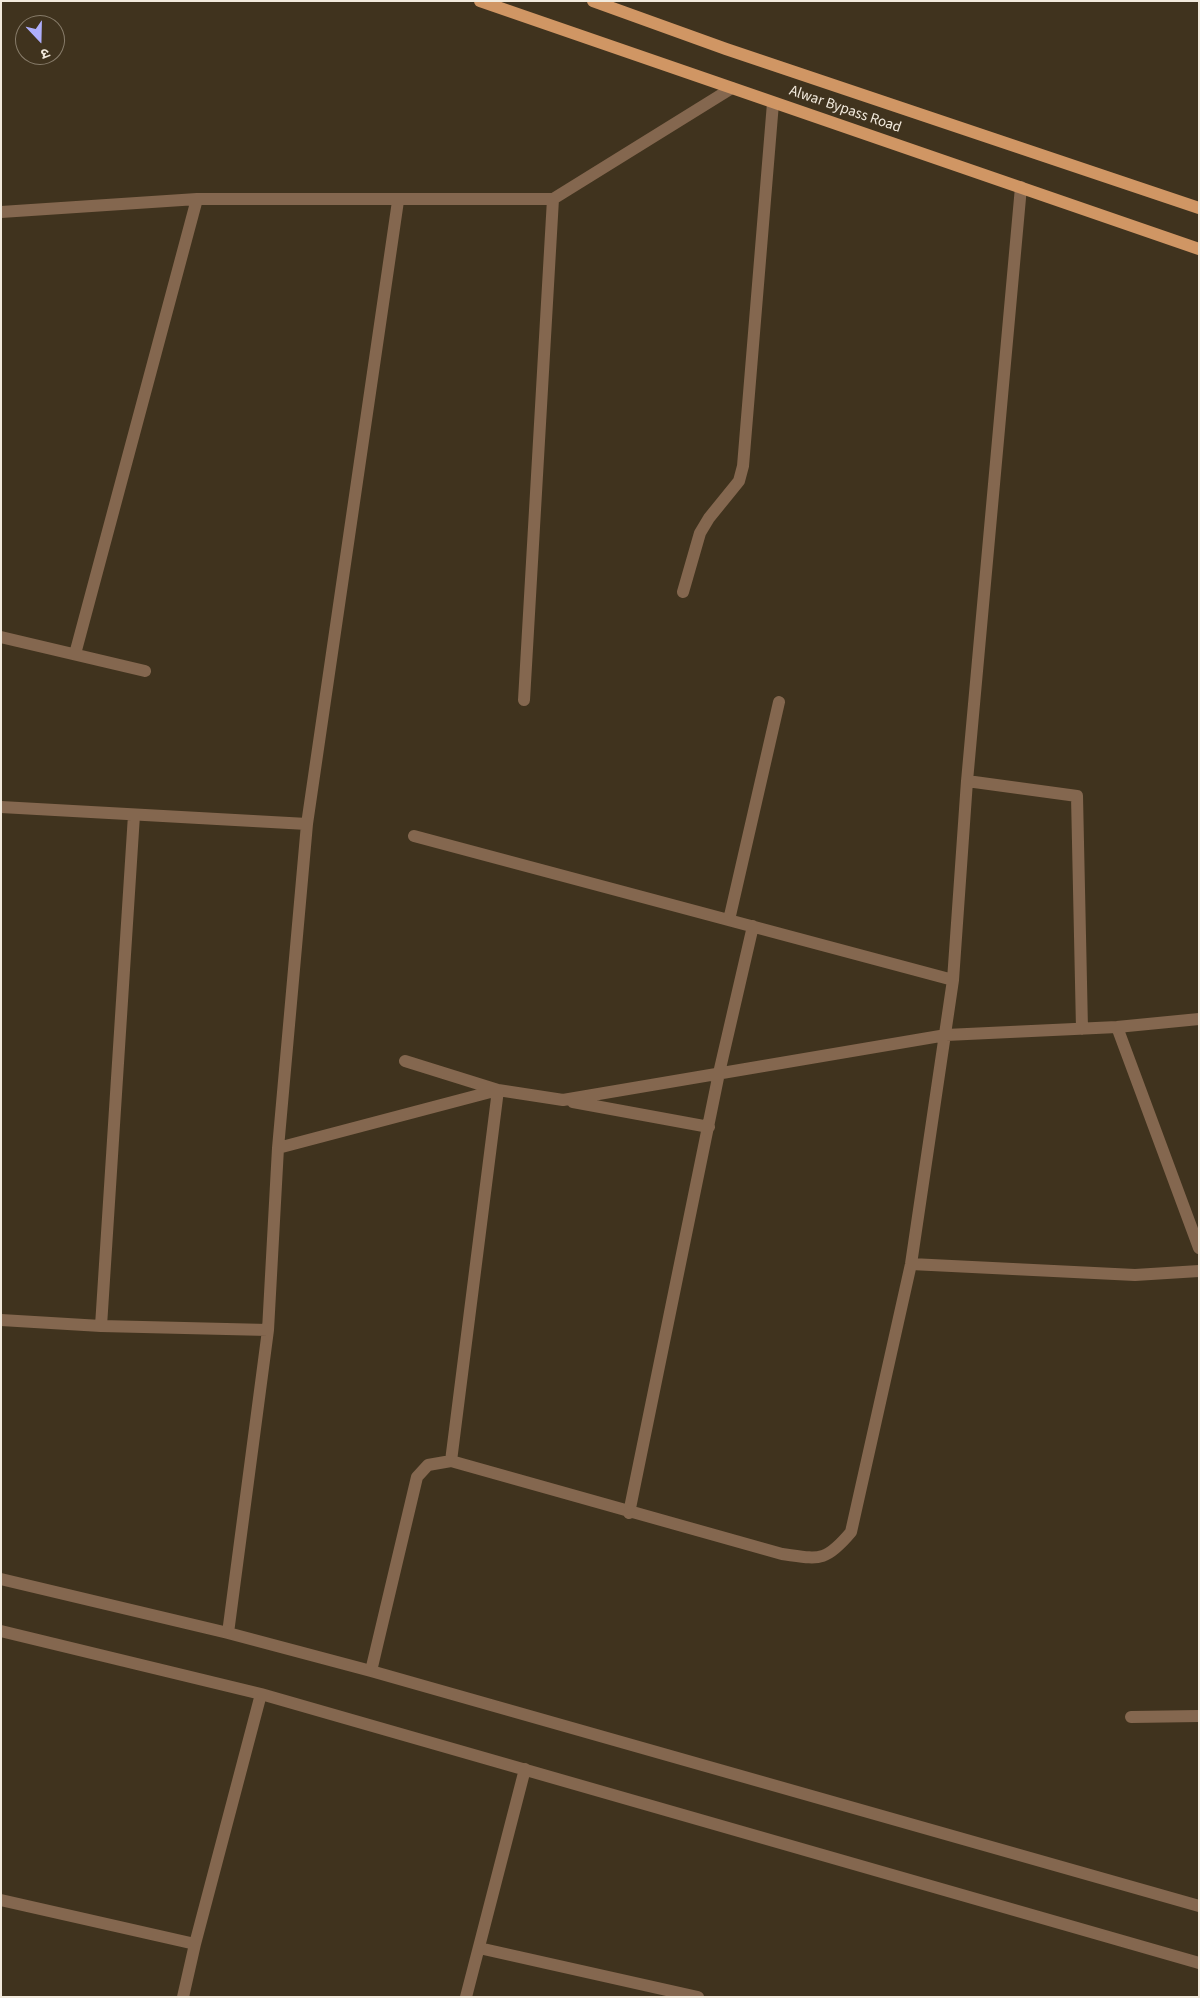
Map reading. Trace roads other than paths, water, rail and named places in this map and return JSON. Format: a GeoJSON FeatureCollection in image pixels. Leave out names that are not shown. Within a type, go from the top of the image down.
{"type":"FeatureCollection","features":[{"type":"Feature","properties":{"kind":"main road","name":"Alwar Bypass Road"},"geometry":{"type":"LineString","coordinates":[[480,1],[1199,249]]}},
{"type":"Feature","properties":{"kind":"main road","name":"Alwar Bypass Road"},"geometry":{"type":"LineString","coordinates":[[593,1],[736,53],[1199,208]]}},
{"type":"Feature","properties":{"kind":"street"},"geometry":{"type":"LineString","coordinates":[[1,212],[197,199],[398,201],[553,199],[732,88]]}},
{"type":"Feature","properties":{"kind":"street"},"geometry":{"type":"LineString","coordinates":[[683,592],[700,533],[709,518],[739,481],[743,466],[773,103]]}},
{"type":"Feature","properties":{"kind":"street"},"geometry":{"type":"LineString","coordinates":[[371,1670],[418,1477],[428,1465],[451,1461],[782,1554],[814,1558],[835,1552],[851,1532],[911,1264],[953,980],[967,781],[1021,187]]}},
{"type":"Feature","properties":{"kind":"street"},"geometry":{"type":"LineString","coordinates":[[75,654],[197,199]]}},
{"type":"Feature","properties":{"kind":"street"},"geometry":{"type":"LineString","coordinates":[[524,700],[553,199]]}},
{"type":"Feature","properties":{"kind":"street"},"geometry":{"type":"LineString","coordinates":[[228,1632],[268,1330],[278,1148],[307,824],[398,201]]}},
{"type":"Feature","properties":{"kind":"street"},"geometry":{"type":"LineString","coordinates":[[1,637],[145,671]]}},
{"type":"Feature","properties":{"kind":"street"},"geometry":{"type":"LineString","coordinates":[[729,920],[779,702]]}},
{"type":"Feature","properties":{"kind":"street"},"geometry":{"type":"LineString","coordinates":[[967,781],[1077,796],[1082,1028]]}},
{"type":"Feature","properties":{"kind":"street"},"geometry":{"type":"LineString","coordinates":[[1,807],[307,824]]}},
{"type":"Feature","properties":{"kind":"street"},"geometry":{"type":"LineString","coordinates":[[101,1326],[134,815]]}},
{"type":"Feature","properties":{"kind":"street"},"geometry":{"type":"LineString","coordinates":[[414,836],[953,980]]}},
{"type":"Feature","properties":{"kind":"street"},"geometry":{"type":"LineString","coordinates":[[629,1512],[708,1127],[753,926]]}},
{"type":"Feature","properties":{"kind":"street"},"geometry":{"type":"LineString","coordinates":[[563,1100],[946,1035],[1117,1026],[1199,1019]]}},
{"type":"Feature","properties":{"kind":"street"},"geometry":{"type":"LineString","coordinates":[[1117,1026],[1199,1248]]}},
{"type":"Feature","properties":{"kind":"street"},"geometry":{"type":"LineString","coordinates":[[405,1061],[498,1090],[708,1127]]}},
{"type":"Feature","properties":{"kind":"street"},"geometry":{"type":"LineString","coordinates":[[278,1148],[498,1090]]}},
{"type":"Feature","properties":{"kind":"street"},"geometry":{"type":"LineString","coordinates":[[451,1461],[498,1090]]}},
{"type":"Feature","properties":{"kind":"street"},"geometry":{"type":"LineString","coordinates":[[911,1264],[1135,1275],[1199,1271]]}},
{"type":"Feature","properties":{"kind":"street"},"geometry":{"type":"LineString","coordinates":[[1,1320],[101,1326],[268,1330]]}},
{"type":"Feature","properties":{"kind":"street"},"geometry":{"type":"LineString","coordinates":[[1,1579],[228,1632],[371,1670],[1199,1906]]}},
{"type":"Feature","properties":{"kind":"street"},"geometry":{"type":"LineString","coordinates":[[1,1631],[260,1694],[1199,1963]]}},
{"type":"Feature","properties":{"kind":"street"},"geometry":{"type":"LineString","coordinates":[[183,1997],[260,1694]]}},
{"type":"Feature","properties":{"kind":"street"},"geometry":{"type":"LineString","coordinates":[[1131,1716],[1199,1716]]}},
{"type":"Feature","properties":{"kind":"street"},"geometry":{"type":"LineString","coordinates":[[466,1997],[525,1769]]}},
{"type":"Feature","properties":{"kind":"street"},"geometry":{"type":"LineString","coordinates":[[1,1900],[195,1944]]}},
{"type":"Feature","properties":{"kind":"street"},"geometry":{"type":"LineString","coordinates":[[479,1948],[698,1997]]}}]}
